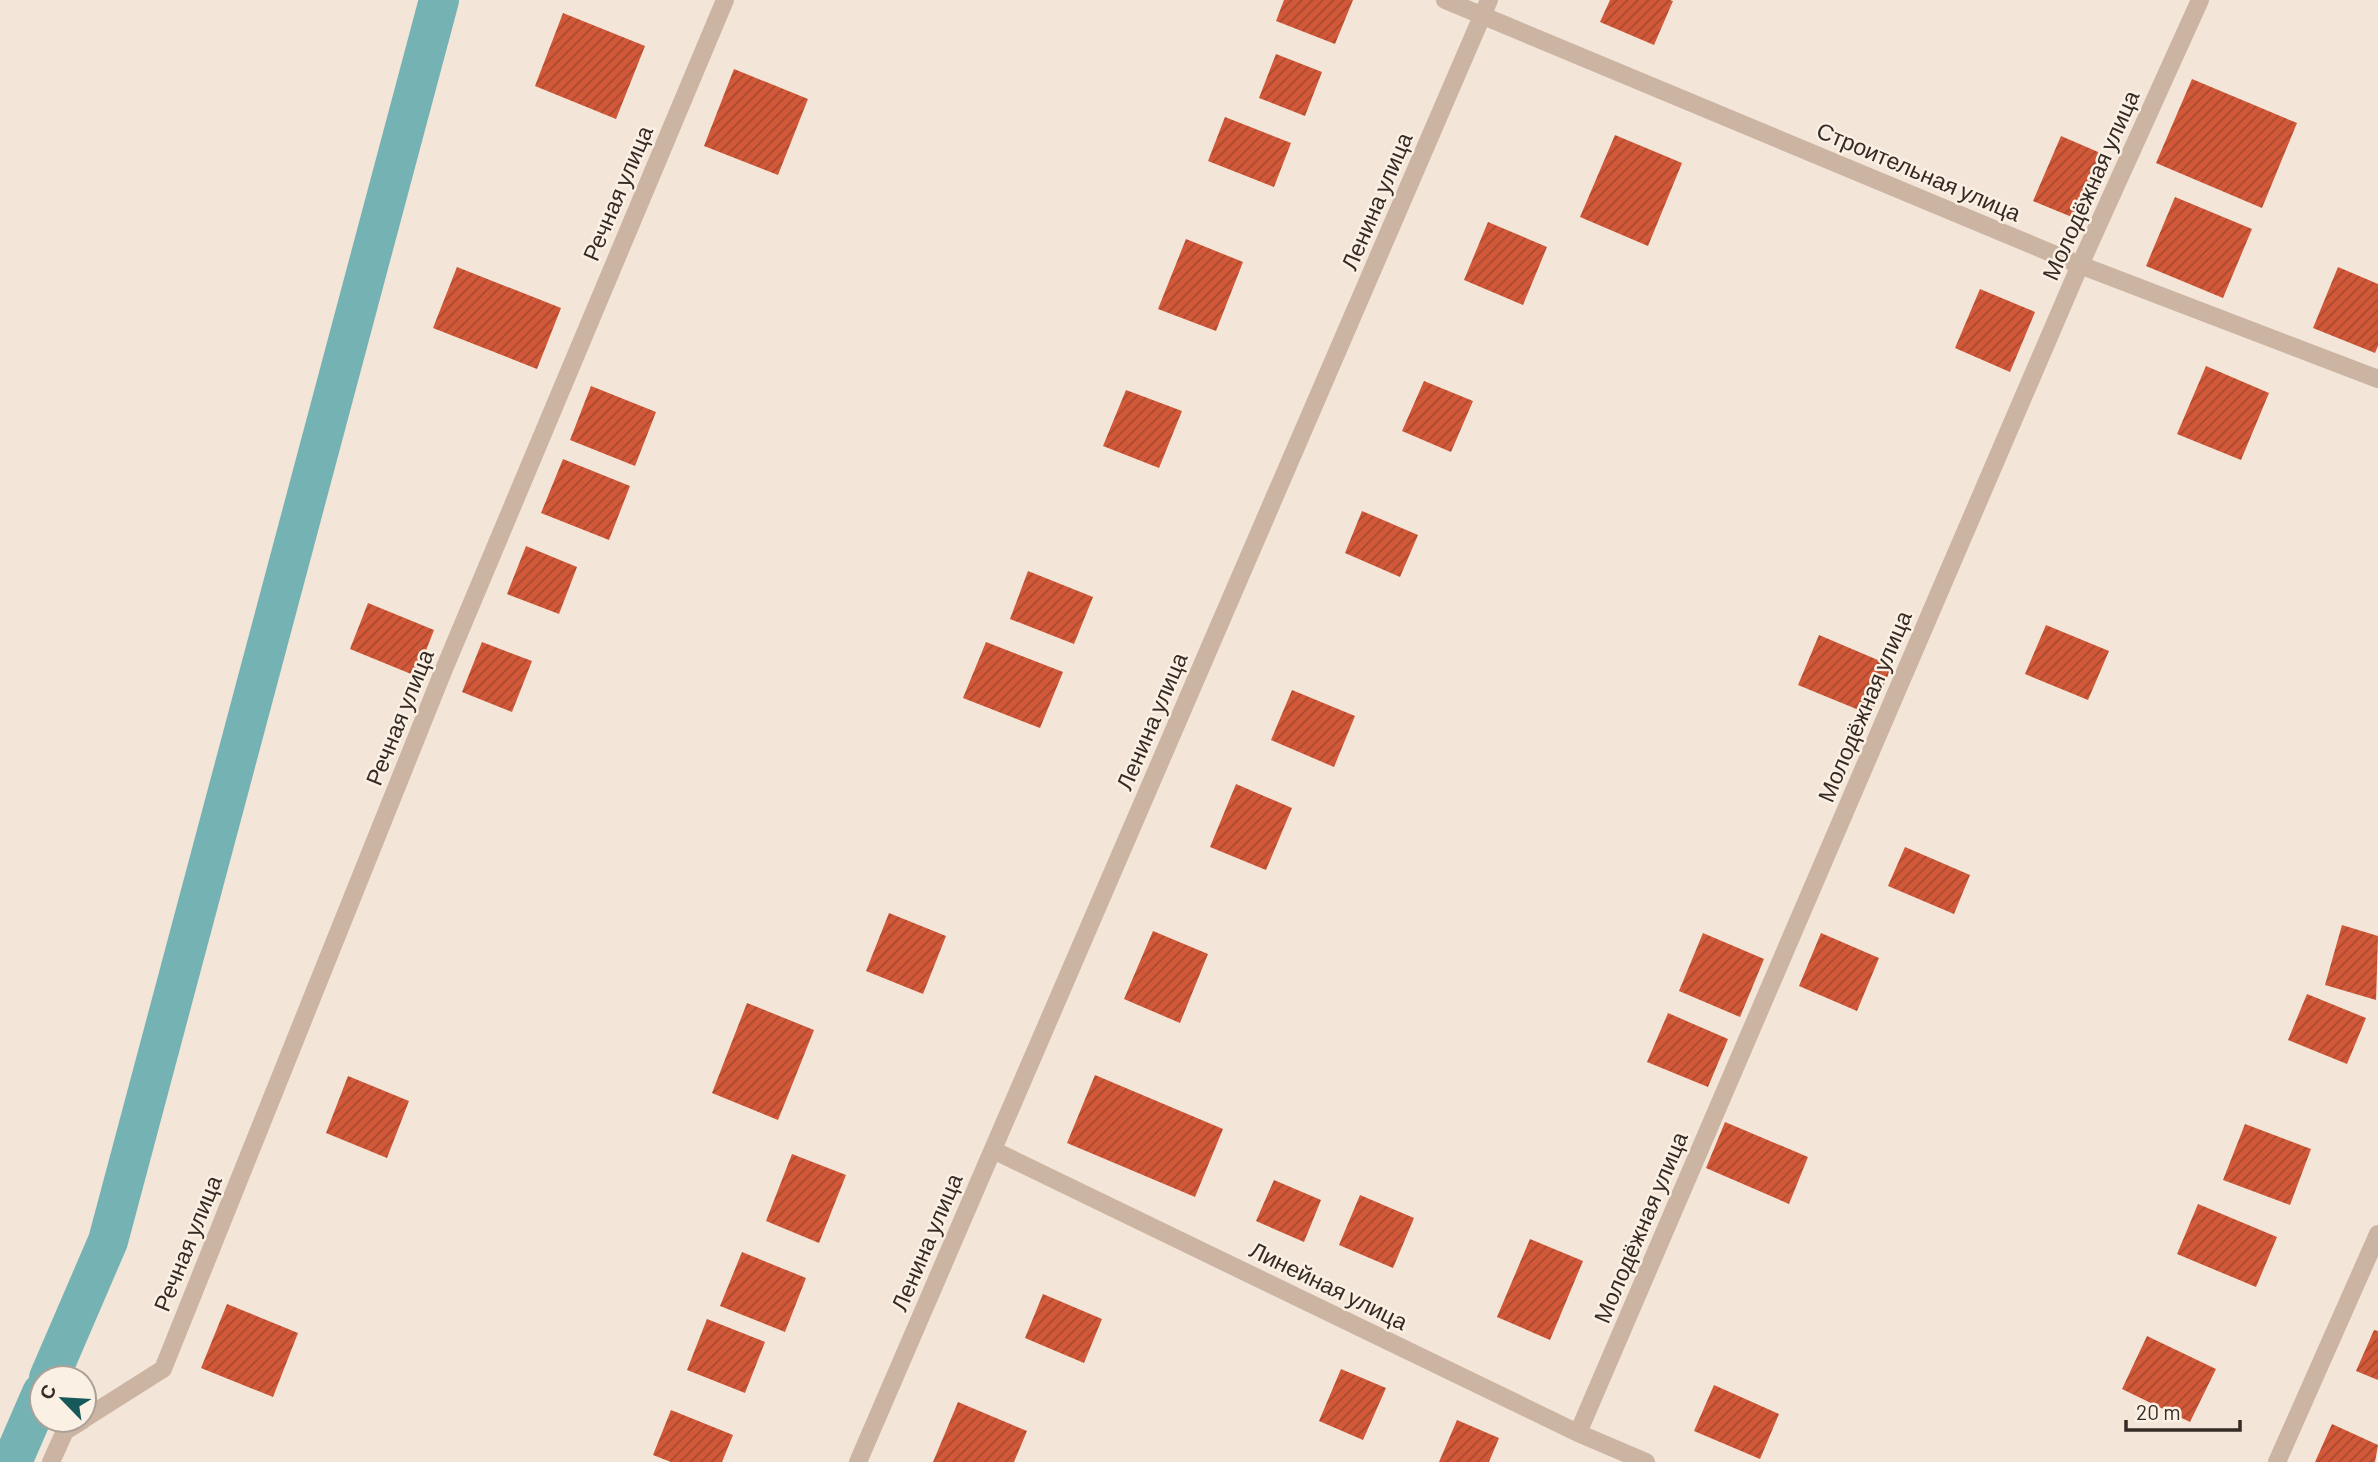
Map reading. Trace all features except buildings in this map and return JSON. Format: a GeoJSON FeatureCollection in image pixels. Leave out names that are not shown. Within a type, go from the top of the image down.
{"type":"FeatureCollection","features":[{"type":"Feature","properties":{"kind":"street","name":"Речная улица"},"geometry":{"type":"LineString","coordinates":[[98,1410],[163,1369],[442,674],[725,0]]}},
{"type":"Feature","properties":{"kind":"street","name":"Строительная улица"},"geometry":{"type":"LineString","coordinates":[[1445,0],[1485,8],[2080,265],[2378,379]]}},
{"type":"Feature","properties":{"kind":"street","name":"Молодёжная улица"},"geometry":{"type":"LineString","coordinates":[[1578,1433],[2080,265],[2200,0]]}},
{"type":"Feature","properties":{"kind":"street","name":"Ленина улица"},"geometry":{"type":"LineString","coordinates":[[858,1462],[1485,8]]}},
{"type":"Feature","properties":{"kind":"street","name":"Линейная улица"},"geometry":{"type":"LineString","coordinates":[[993,1150],[1578,1433],[1646,1462]]}},
{"type":"Feature","properties":{"kind":"street"},"geometry":{"type":"LineString","coordinates":[[2277,1462],[2378,1234]]}},
{"type":"Feature","properties":{"kind":"street","name":"Речная улица"},"geometry":{"type":"LineString","coordinates":[[51,1462],[64,1434]]}},
{"type":"Feature","properties":{"kind":"waterway"},"geometry":{"type":"LineString","coordinates":[[55,1364],[108,1241],[439,0]]}},
{"type":"Feature","properties":{"kind":"waterway"},"geometry":{"type":"LineString","coordinates":[[12,1462],[28,1425]]}}]}
